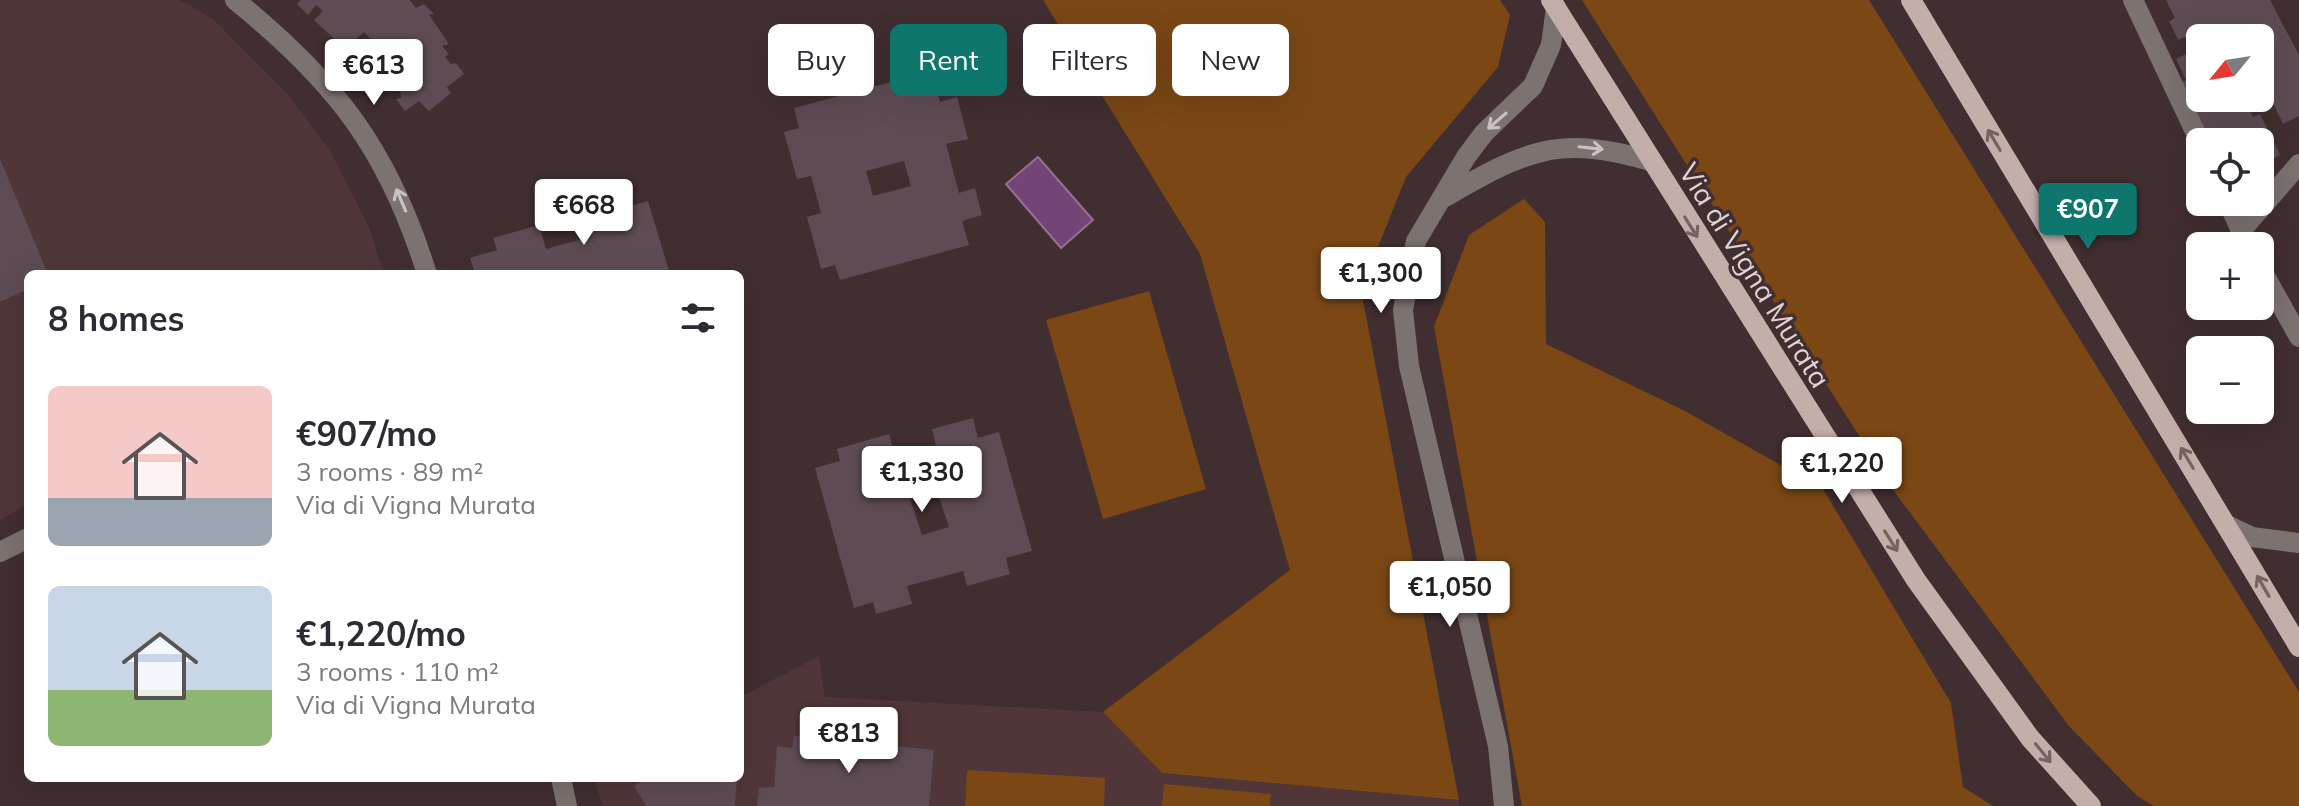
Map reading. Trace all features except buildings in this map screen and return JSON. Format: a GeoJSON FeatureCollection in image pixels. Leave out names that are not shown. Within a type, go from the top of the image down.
{"type":"FeatureCollection","features":[{"type":"Feature","properties":{"kind":"main road"},"geometry":{"type":"LineString","coordinates":[[1911,0],[2299,647]]}},
{"type":"Feature","properties":{"kind":"main road","name":"Via di Vigna Murata"},"geometry":{"type":"LineString","coordinates":[[1554,4],[1916,580],[2030,738],[2091,806]]}},
{"type":"Feature","properties":{"kind":"street"},"geometry":{"type":"LineString","coordinates":[[235,0],[308,65],[349,108],[393,182],[426,270]]}},
{"type":"Feature","properties":{"kind":"street"},"geometry":{"type":"LineString","coordinates":[[2133,0],[2193,128]]}},
{"type":"Feature","properties":{"kind":"street"},"geometry":{"type":"LineString","coordinates":[[1504,806],[1498,746],[1482,667],[1404,335],[1403,310],[1416,241],[1484,133],[1533,86],[1551,45],[1554,4]]}},
{"type":"Feature","properties":{"kind":"street"},"geometry":{"type":"LineString","coordinates":[[1441,199],[1495,168],[1536,152],[1590,147],[1650,161]]}},
{"type":"Feature","properties":{"kind":"street"},"geometry":{"type":"LineString","coordinates":[[2249,232],[2299,164]]}},
{"type":"Feature","properties":{"kind":"street"},"geometry":{"type":"LineString","coordinates":[[2274,292],[2299,337]]}},
{"type":"Feature","properties":{"kind":"street"},"geometry":{"type":"LineString","coordinates":[[2227,525],[2252,537],[2299,543]]}},
{"type":"Feature","properties":{"kind":"street"},"geometry":{"type":"LineString","coordinates":[[0,552],[24,540]]}},
{"type":"Feature","properties":{"kind":"street"},"geometry":{"type":"LineString","coordinates":[[562,782],[567,806]]}},
{"type":"Feature","properties":{"kind":"shaded area"},"geometry":{"type":"Polygon","coordinates":[[[0,0],[180,0],[213,19],[288,95],[330,151],[369,227],[383,270],[24,270],[24,506],[0,520],[0,0]]]}},
{"type":"Feature","properties":{"kind":"shaded area"},"geometry":{"type":"Polygon","coordinates":[[[1043,0],[1500,0],[1510,15],[1498,67],[1406,177],[1361,290],[1459,800],[1162,773],[1103,712],[1290,570],[1200,254],[1102,96],[1156,96],[1156,24],[1058,24],[1043,0]]]}},
{"type":"Feature","properties":{"kind":"shaded area"},"geometry":{"type":"Polygon","coordinates":[[[1582,0],[1869,0],[2299,692],[2299,806],[2154,806],[2137,796],[2069,726],[1896,494],[1582,0]]]}},
{"type":"Feature","properties":{"kind":"shaded area"},"geometry":{"type":"Polygon","coordinates":[[[1038,157],[1093,220],[1061,248],[1006,184],[1038,157]]]}},
{"type":"Feature","properties":{"kind":"shaded area"},"geometry":{"type":"Polygon","coordinates":[[[1524,199],[1545,222],[1546,344],[1685,411],[1823,489],[1951,703],[1963,787],[1993,806],[1522,806],[1434,327],[1469,235],[1524,199]]]}},
{"type":"Feature","properties":{"kind":"shaded area"},"geometry":{"type":"Polygon","coordinates":[[[1149,291],[1206,489],[1103,519],[1046,320],[1149,291]]]}},
{"type":"Feature","properties":{"kind":"shaded area"},"geometry":{"type":"Polygon","coordinates":[[[819,656],[825,697],[1103,712],[1162,773],[1459,800],[1459,806],[603,806],[594,782],[744,782],[744,695],[819,656]]]}},
{"type":"Feature","properties":{"kind":"shaded area"},"geometry":{"type":"Polygon","coordinates":[[[967,770],[1105,778],[1104,806],[965,806],[967,770]]]}},
{"type":"Feature","properties":{"kind":"shaded area"},"geometry":{"type":"Polygon","coordinates":[[[1164,784],[1271,794],[1270,806],[1162,806],[1164,784]]]}}]}
